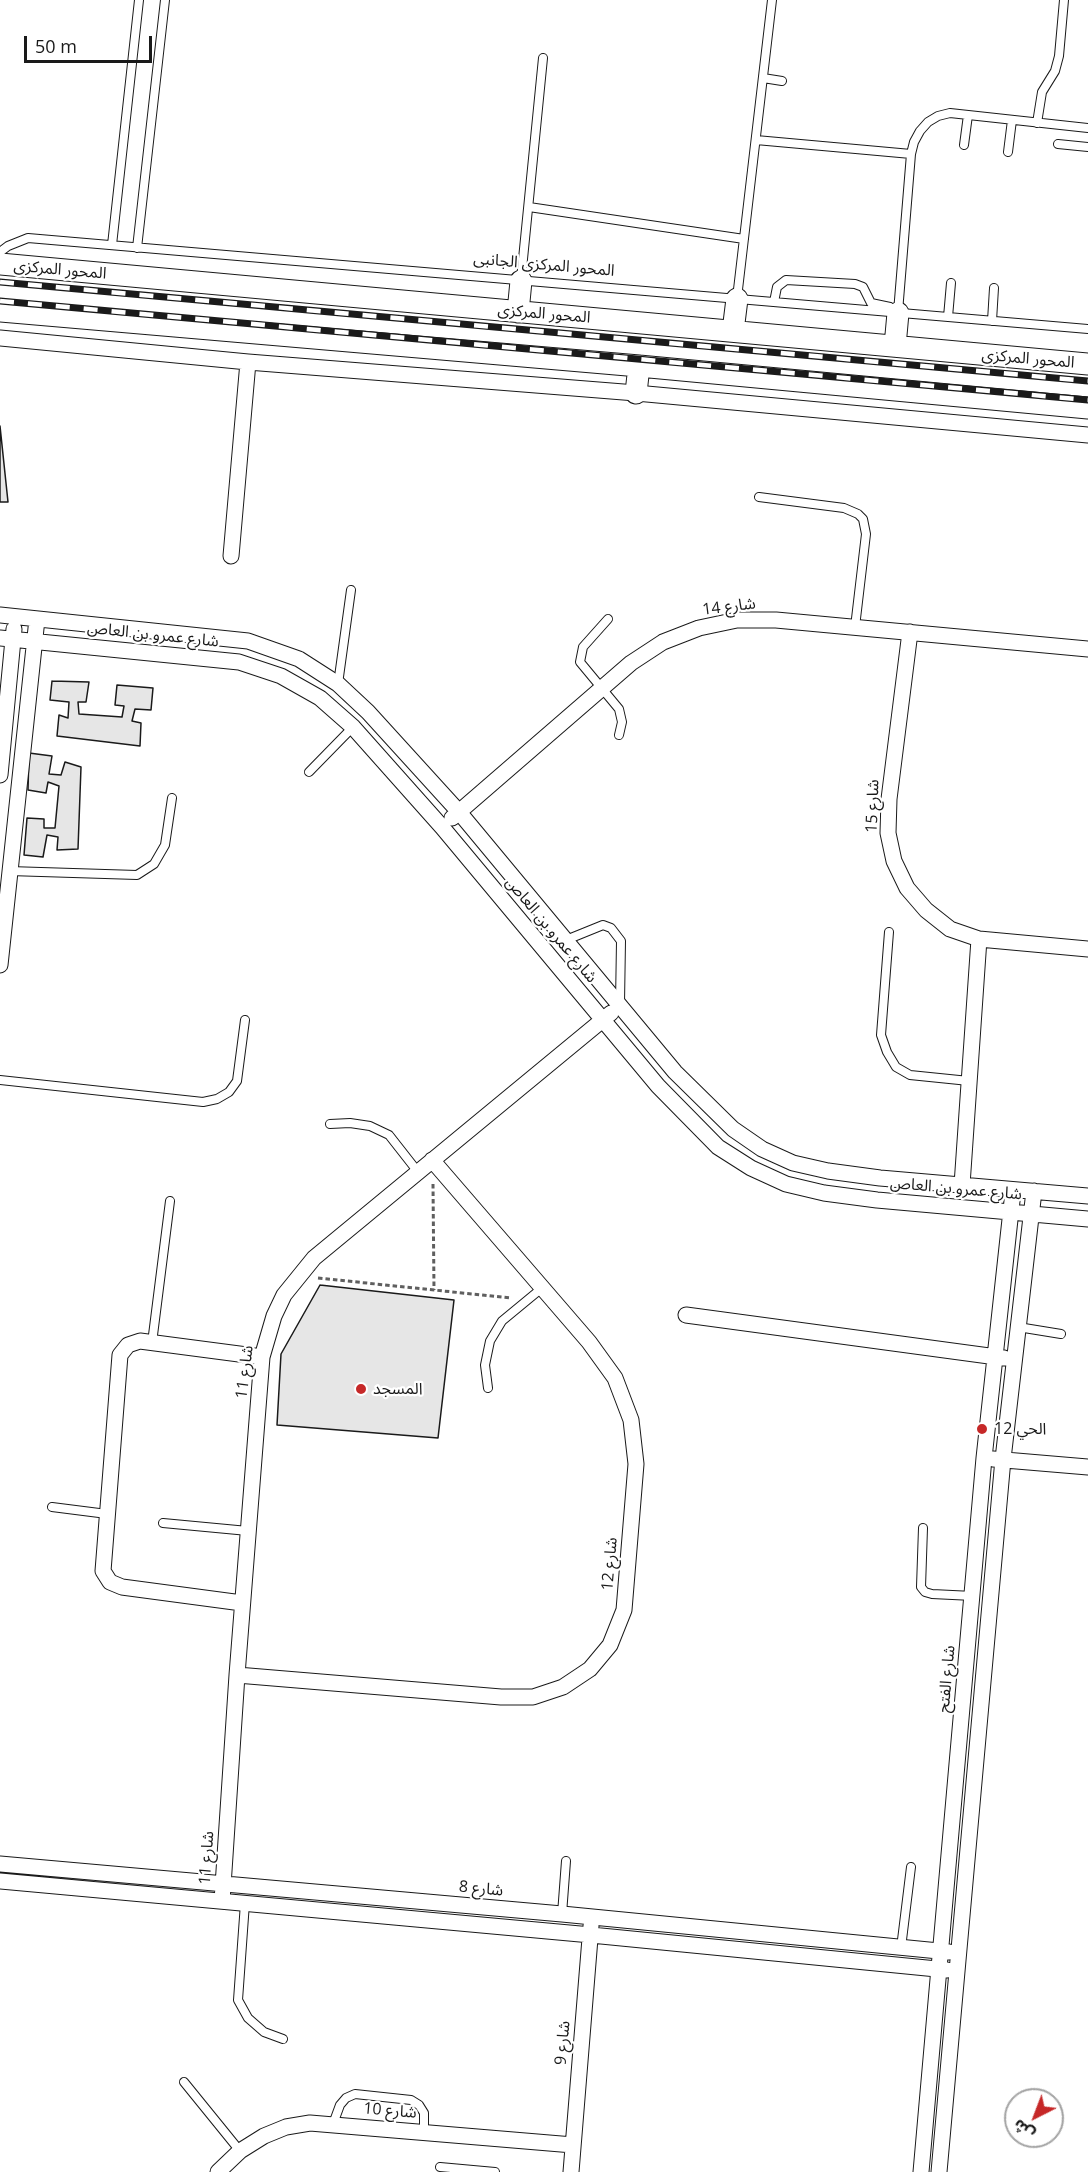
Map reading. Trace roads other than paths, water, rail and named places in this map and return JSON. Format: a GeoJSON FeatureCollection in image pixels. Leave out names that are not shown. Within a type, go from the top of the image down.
{"type":"FeatureCollection","features":[{"type":"Feature","properties":{"kind":"main road","name":"المحور المركزى"},"geometry":{"type":"LineString","coordinates":[[0,264],[1088,364]]}},
{"type":"Feature","properties":{"kind":"main road"},"geometry":{"type":"LineString","coordinates":[[518,312],[521,281]]}},
{"type":"Feature","properties":{"kind":"main road"},"geometry":{"type":"LineString","coordinates":[[733,332],[736,299]]}},
{"type":"Feature","properties":{"kind":"main road"},"geometry":{"type":"LineString","coordinates":[[0,311],[639,366],[1088,408]]}},
{"type":"Feature","properties":{"kind":"main road"},"geometry":{"type":"LineString","coordinates":[[896,346],[898,313]]}},
{"type":"Feature","properties":{"kind":"main road"},"geometry":{"type":"LineString","coordinates":[[636,393],[639,366]]}},
{"type":"Feature","properties":{"kind":"street"},"geometry":{"type":"LineString","coordinates":[[0,338],[248,362],[636,393],[1088,435]]}},
{"type":"Feature","properties":{"kind":"street"},"geometry":{"type":"LineString","coordinates":[[231,555],[248,362]]}},
{"type":"Feature","properties":{"kind":"street"},"geometry":{"type":"LineString","coordinates":[[0,775],[7,616]]}},
{"type":"Feature","properties":{"kind":"street","name":"شارع عمرو بن العاص"},"geometry":{"type":"LineString","coordinates":[[7,616],[248,641],[299,659],[338,684],[368,712],[459,812],[675,1072],[733,1130],[762,1149],[794,1163],[828,1171],[880,1178],[1088,1196]]}},
{"type":"Feature","properties":{"kind":"street"},"geometry":{"type":"LineString","coordinates":[[0,965],[37,619]]}},
{"type":"Feature","properties":{"kind":"street","name":"شارع 14"},"geometry":{"type":"LineString","coordinates":[[442,827],[631,663],[663,642],[699,628],[737,620],[766,620],[1088,649]]}},
{"type":"Feature","properties":{"kind":"street","name":"شارع 15"},"geometry":{"type":"LineString","coordinates":[[910,632],[889,799],[888,833],[894,861],[907,888],[926,910],[950,928],[979,939],[1088,949]]}},
{"type":"Feature","properties":{"kind":"street","name":"شارع عمرو بن العاص"},"geometry":{"type":"LineString","coordinates":[[6,639],[239,662],[281,676],[320,698],[353,727],[442,827],[658,1086],[718,1147],[751,1168],[786,1184],[824,1193],[1088,1219]]}},
{"type":"Feature","properties":{"kind":"street"},"geometry":{"type":"LineString","coordinates":[[962,1185],[979,939]]}},
{"type":"Feature","properties":{"kind":"street","name":"شارع 11"},"geometry":{"type":"LineString","coordinates":[[222,1901],[242,1603],[262,1357],[274,1317],[284,1295],[298,1276],[333,1242],[620,1005]]}},
{"type":"Feature","properties":{"kind":"street","name":"شارع 12"},"geometry":{"type":"LineString","coordinates":[[237,1676],[501,1697],[533,1697],[563,1687],[590,1669],[610,1645],[624,1610],[636,1464],[631,1420],[615,1378],[588,1342],[432,1160]]}},
{"type":"Feature","properties":{"kind":"street","name":"شارع الفتح"},"geometry":{"type":"LineString","coordinates":[[921,2172],[984,1458],[1014,1189]]}},
{"type":"Feature","properties":{"kind":"street"},"geometry":{"type":"LineString","coordinates":[[939,2172],[1003,1460],[1034,1191]]}},
{"type":"Feature","properties":{"kind":"street"},"geometry":{"type":"LineString","coordinates":[[686,1315],[1014,1360]]}},
{"type":"Feature","properties":{"kind":"street"},"geometry":{"type":"LineString","coordinates":[[242,1603],[122,1587],[110,1582],[102,1571],[120,1355],[128,1345],[140,1341],[262,1357]]}},
{"type":"Feature","properties":{"kind":"street"},"geometry":{"type":"LineString","coordinates":[[984,1458],[1088,1467]]}},
{"type":"Feature","properties":{"kind":"street","name":"شارع 8"},"geometry":{"type":"LineString","coordinates":[[0,1864],[562,1914],[958,1953]]}},
{"type":"Feature","properties":{"kind":"street"},"geometry":{"type":"LineString","coordinates":[[0,1881],[956,1971]]}},
{"type":"Feature","properties":{"kind":"street","name":"شارع 9"},"geometry":{"type":"LineString","coordinates":[[571,2172],[592,1917]]}},
{"type":"Feature","properties":{"kind":"street","name":"شارع 10"},"geometry":{"type":"LineString","coordinates":[[218,2172],[240,2151],[264,2136],[286,2127],[310,2123],[573,2145]]}},
{"type":"Feature","properties":{"kind":"lane"},"geometry":{"type":"LineString","coordinates":[[112,245],[139,0]]}},
{"type":"Feature","properties":{"kind":"lane"},"geometry":{"type":"LineString","coordinates":[[137,248],[165,0]]}},
{"type":"Feature","properties":{"kind":"lane"},"geometry":{"type":"LineString","coordinates":[[736,299],[772,0]]}},
{"type":"Feature","properties":{"kind":"lane"},"geometry":{"type":"LineString","coordinates":[[1037,123],[1042,92],[1055,72],[1059,56],[1064,0]]}},
{"type":"Feature","properties":{"kind":"lane"},"geometry":{"type":"LineString","coordinates":[[521,281],[543,58]]}},
{"type":"Feature","properties":{"kind":"lane"},"geometry":{"type":"LineString","coordinates":[[763,78],[782,81]]}},
{"type":"Feature","properties":{"kind":"lane"},"geometry":{"type":"LineString","coordinates":[[898,313],[911,154],[914,142],[928,122],[950,112],[1088,128]]}},
{"type":"Feature","properties":{"kind":"lane"},"geometry":{"type":"LineString","coordinates":[[964,145],[968,115]]}},
{"type":"Feature","properties":{"kind":"lane"},"geometry":{"type":"LineString","coordinates":[[1008,152],[1012,120]]}},
{"type":"Feature","properties":{"kind":"lane"},"geometry":{"type":"LineString","coordinates":[[756,140],[911,154]]}},
{"type":"Feature","properties":{"kind":"lane"},"geometry":{"type":"LineString","coordinates":[[1058,144],[1088,147]]}},
{"type":"Feature","properties":{"kind":"lane"},"geometry":{"type":"LineString","coordinates":[[530,207],[744,239]]}},
{"type":"Feature","properties":{"kind":"lane","name":"المحور المركزى الجانبى"},"geometry":{"type":"LineString","coordinates":[[0,252],[28,238],[1088,329]]}},
{"type":"Feature","properties":{"kind":"lane"},"geometry":{"type":"LineString","coordinates":[[774,302],[777,287],[786,280],[855,284],[863,287],[871,303],[890,307],[898,313]]}},
{"type":"Feature","properties":{"kind":"lane"},"geometry":{"type":"LineString","coordinates":[[948,318],[951,283]]}},
{"type":"Feature","properties":{"kind":"lane"},"geometry":{"type":"LineString","coordinates":[[992,321],[994,288]]}},
{"type":"Feature","properties":{"kind":"lane"},"geometry":{"type":"LineString","coordinates":[[759,497],[844,508],[858,513],[863,519],[866,534],[855,627]]}},
{"type":"Feature","properties":{"kind":"lane"},"geometry":{"type":"LineString","coordinates":[[338,684],[351,590]]}},
{"type":"Feature","properties":{"kind":"lane"},"geometry":{"type":"LineString","coordinates":[[608,619],[583,647],[580,662],[619,709],[622,722],[619,735]]}},
{"type":"Feature","properties":{"kind":"lane"},"geometry":{"type":"LineString","coordinates":[[309,772],[353,727]]}},
{"type":"Feature","properties":{"kind":"lane"},"geometry":{"type":"LineString","coordinates":[[9,871],[137,875],[154,864],[165,845],[172,798]]}},
{"type":"Feature","properties":{"kind":"lane"},"geometry":{"type":"LineString","coordinates":[[566,940],[603,925],[611,928],[621,941],[622,948],[620,1005]]}},
{"type":"Feature","properties":{"kind":"lane"},"geometry":{"type":"LineString","coordinates":[[888,932],[881,1035],[887,1052],[896,1067],[910,1075],[969,1081]]}},
{"type":"Feature","properties":{"kind":"lane"},"geometry":{"type":"LineString","coordinates":[[0,1080],[203,1102],[217,1099],[229,1092],[237,1080],[245,1020]]}},
{"type":"Feature","properties":{"kind":"lane"},"geometry":{"type":"LineString","coordinates":[[330,1124],[350,1123],[370,1126],[388,1135],[418,1172]]}},
{"type":"Feature","properties":{"kind":"lane"},"geometry":{"type":"LineString","coordinates":[[152,1343],[170,1201]]}},
{"type":"Feature","properties":{"kind":"lane"},"geometry":{"type":"LineString","coordinates":[[488,1388],[485,1365],[490,1341],[502,1321],[542,1288]]}},
{"type":"Feature","properties":{"kind":"lane"},"geometry":{"type":"LineString","coordinates":[[1018,1326],[1061,1334]]}},
{"type":"Feature","properties":{"kind":"lane"},"geometry":{"type":"LineString","coordinates":[[51,1507],[107,1514]]}},
{"type":"Feature","properties":{"kind":"lane"},"geometry":{"type":"LineString","coordinates":[[163,1523],[248,1531]]}},
{"type":"Feature","properties":{"kind":"lane"},"geometry":{"type":"LineString","coordinates":[[922,1528],[921,1587],[925,1592],[932,1594],[973,1596]]}},
{"type":"Feature","properties":{"kind":"lane"},"geometry":{"type":"LineString","coordinates":[[562,1914],[566,1861]]}},
{"type":"Feature","properties":{"kind":"lane"},"geometry":{"type":"LineString","coordinates":[[901,1948],[911,1867]]}},
{"type":"Feature","properties":{"kind":"lane"},"geometry":{"type":"LineString","coordinates":[[245,1903],[238,2000],[248,2018],[264,2032],[283,2038]]}},
{"type":"Feature","properties":{"kind":"lane"},"geometry":{"type":"LineString","coordinates":[[184,2082],[240,2151]]}},
{"type":"Feature","properties":{"kind":"lane"},"geometry":{"type":"LineString","coordinates":[[333,2124],[340,2105],[354,2094],[411,2100],[419,2105],[424,2113],[424,2132]]}},
{"type":"Feature","properties":{"kind":"lane"},"geometry":{"type":"LineString","coordinates":[[440,2167],[495,2172]]}},
{"type":"Feature","properties":{"kind":"railway"},"geometry":{"type":"LineString","coordinates":[[0,282],[1088,381]]}},
{"type":"Feature","properties":{"kind":"railway"},"geometry":{"type":"LineString","coordinates":[[0,301],[1088,400]]}},
{"type":"Feature","properties":{"kind":"place","name":"المسجد"},"geometry":{"type":"Point","coordinates":[361,1389]}},
{"type":"Feature","properties":{"kind":"place","name":"الحي 12"},"geometry":{"type":"Point","coordinates":[982,1429]}}]}
